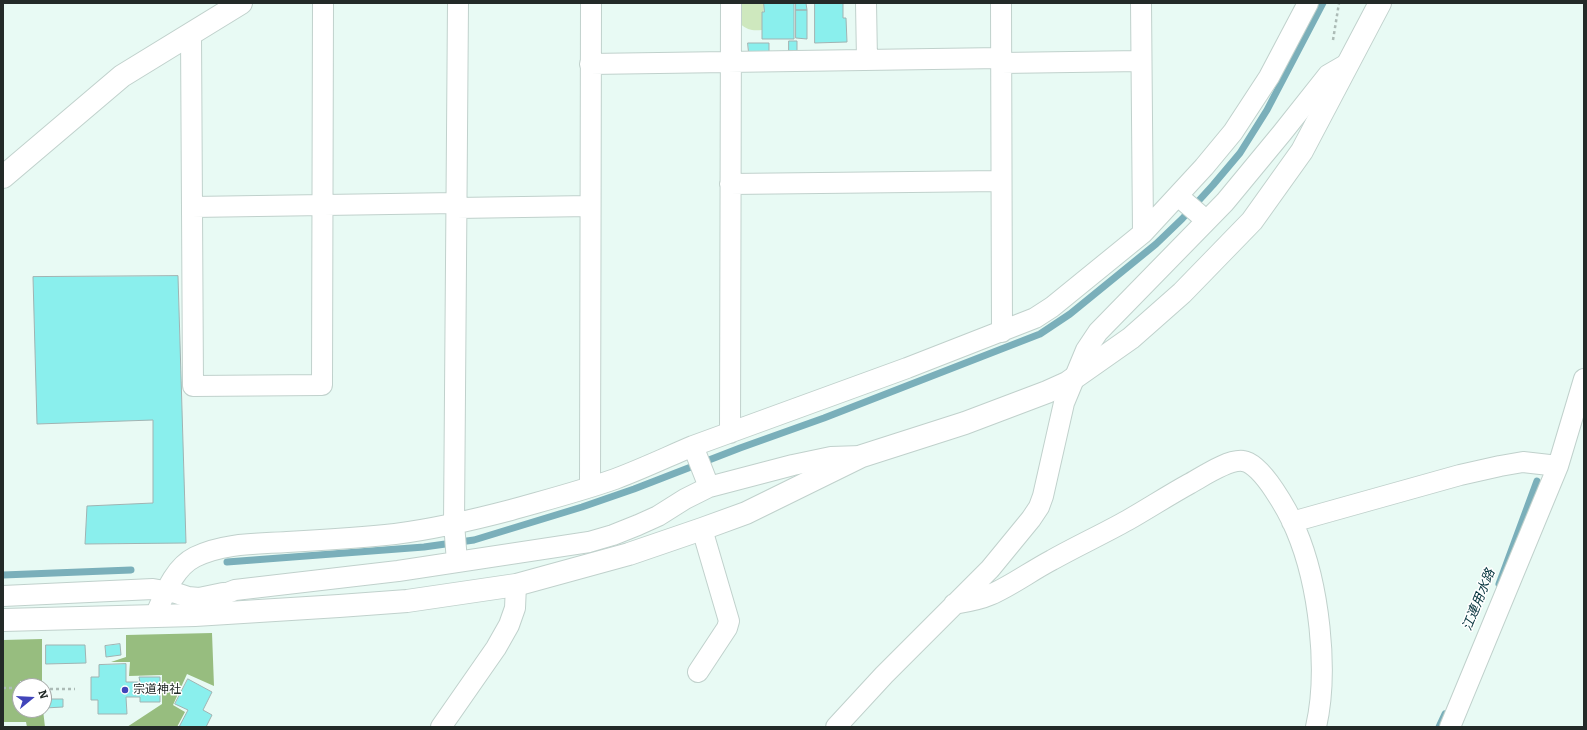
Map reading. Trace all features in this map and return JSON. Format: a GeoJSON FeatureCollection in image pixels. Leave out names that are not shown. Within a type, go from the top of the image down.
{"type":"FeatureCollection","features":[{"type":"Feature","properties":{"kind":"street"},"geometry":{"type":"LineString","coordinates":[[3,177],[122,76],[241,3]]}},
{"type":"Feature","properties":{"kind":"street"},"geometry":{"type":"LineString","coordinates":[[191,34],[193,386],[322,385],[323,3]]}},
{"type":"Feature","properties":{"kind":"street"},"geometry":{"type":"LineString","coordinates":[[457,562],[454,523],[458,3]]}},
{"type":"Feature","properties":{"kind":"street"},"geometry":{"type":"LineString","coordinates":[[590,487],[591,3]]}},
{"type":"Feature","properties":{"kind":"street"},"geometry":{"type":"LineString","coordinates":[[730,3],[730,433]]}},
{"type":"Feature","properties":{"kind":"street"},"geometry":{"type":"LineString","coordinates":[[866,3],[867,60]]}},
{"type":"Feature","properties":{"kind":"street"},"geometry":{"type":"LineString","coordinates":[[1001,3],[1002,332]]}},
{"type":"Feature","properties":{"kind":"street"},"geometry":{"type":"LineString","coordinates":[[1141,3],[1143,233]]}},
{"type":"Feature","properties":{"kind":"street"},"geometry":{"type":"LineString","coordinates":[[155,616],[166,591],[178,572],[193,558],[210,551],[237,545],[346,539],[396,534],[454,523],[553,498],[615,479],[693,446],[1002,332],[1035,318],[1052,308],[1143,233],[1204,167],[1240,121],[1269,77],[1308,3]]}},
{"type":"Feature","properties":{"kind":"street"},"geometry":{"type":"LineString","coordinates":[[3,620],[203,615],[407,601],[516,585],[620,557],[702,529],[746,513],[862,456],[966,423],[1048,392],[1074,378],[1131,338],[1182,294],[1252,221],[1302,151],[1380,3]]}},
{"type":"Feature","properties":{"kind":"street"},"geometry":{"type":"LineString","coordinates":[[590,64],[867,60],[1141,61]]}},
{"type":"Feature","properties":{"kind":"street"},"geometry":{"type":"LineString","coordinates":[[836,727],[884,675],[990,569],[1039,507],[1043,496],[1064,403],[1086,350],[1098,332],[1225,202],[1328,75],[1347,64]]}},
{"type":"Feature","properties":{"kind":"street"},"geometry":{"type":"LineString","coordinates":[[730,184],[1001,181]]}},
{"type":"Feature","properties":{"kind":"street"},"geometry":{"type":"LineString","coordinates":[[1178,196],[1200,216]]}},
{"type":"Feature","properties":{"kind":"street"},"geometry":{"type":"LineString","coordinates":[[192,207],[323,205],[590,206]]}},
{"type":"Feature","properties":{"kind":"street"},"geometry":{"type":"LineString","coordinates":[[1450,727],[1558,466],[1584,379]]}},
{"type":"Feature","properties":{"kind":"street"},"geometry":{"type":"LineString","coordinates":[[693,446],[709,487]]}},
{"type":"Feature","properties":{"kind":"street"},"geometry":{"type":"LineString","coordinates":[[3,596],[153,590],[166,591],[188,597],[199,598],[235,590],[457,562],[583,543],[613,535],[658,516],[685,499],[709,487],[831,457],[862,456]]}},
{"type":"Feature","properties":{"kind":"street"},"geometry":{"type":"LineString","coordinates":[[954,604],[972,601],[990,595],[1129,519],[1218,468],[1235,462],[1244,461],[1254,467],[1270,485],[1288,512],[1302,545],[1313,584],[1322,657],[1316,727]]}},
{"type":"Feature","properties":{"kind":"street"},"geometry":{"type":"LineString","coordinates":[[1292,522],[1460,475],[1500,466],[1523,462],[1558,466]]}},
{"type":"Feature","properties":{"kind":"street"},"geometry":{"type":"LineString","coordinates":[[698,672],[727,628],[729,621],[702,529]]}},
{"type":"Feature","properties":{"kind":"street"},"geometry":{"type":"LineString","coordinates":[[613,535],[620,557]]}},
{"type":"Feature","properties":{"kind":"street"},"geometry":{"type":"LineString","coordinates":[[441,727],[496,648],[509,625],[515,608],[516,585]]}},
{"type":"Feature","properties":{"kind":"street"},"geometry":{"type":"LineString","coordinates":[[203,615],[212,602],[221,595],[235,590]]}},
{"type":"Feature","properties":{"kind":"path"},"geometry":{"type":"LineString","coordinates":[[52,689],[75,689]]}},
{"type":"Feature","properties":{"kind":"green space"},"geometry":{"type":"Polygon","coordinates":[[[739,3],[764,3],[762,30],[750,30],[740,24],[739,3]]]}},
{"type":"Feature","properties":{"kind":"green space"},"geometry":{"type":"Polygon","coordinates":[[[212,633],[214,686],[187,674],[173,705],[185,712],[177,727],[127,727],[162,704],[162,675],[129,676],[130,662],[111,662],[126,657],[126,635],[212,633]]]}},
{"type":"Feature","properties":{"kind":"green space"},"geometry":{"type":"Polygon","coordinates":[[[42,639],[42,678],[12,678],[12,718],[44,718],[45,727],[27,727],[26,722],[3,722],[3,640],[42,639]]]}},
{"type":"Feature","properties":{"kind":"building"},"geometry":{"type":"Polygon","coordinates":[[[764,3],[794,3],[794,39],[762,39],[762,12],[764,12],[764,3]]]}},
{"type":"Feature","properties":{"kind":"building"},"geometry":{"type":"Polygon","coordinates":[[[796,3],[806,3],[807,10],[796,10],[796,3]]]}},
{"type":"Feature","properties":{"kind":"building"},"geometry":{"type":"Polygon","coordinates":[[[815,3],[843,3],[843,18],[846,18],[847,42],[815,43],[815,3]]]}},
{"type":"Feature","properties":{"kind":"building"},"geometry":{"type":"Polygon","coordinates":[[[796,10],[807,10],[807,39],[796,38],[796,10]]]}},
{"type":"Feature","properties":{"kind":"building"},"geometry":{"type":"Polygon","coordinates":[[[789,41],[797,41],[797,51],[789,51],[789,41]]]}},
{"type":"Feature","properties":{"kind":"building"},"geometry":{"type":"Polygon","coordinates":[[[748,43],[769,43],[769,53],[749,53],[748,43]]]}},
{"type":"Feature","properties":{"kind":"building"},"geometry":{"type":"Polygon","coordinates":[[[178,276],[186,543],[85,544],[87,506],[153,503],[153,420],[37,424],[33,277],[178,276]]]}},
{"type":"Feature","properties":{"kind":"building"},"geometry":{"type":"Polygon","coordinates":[[[120,644],[121,655],[106,657],[105,646],[120,644]]]}},
{"type":"Feature","properties":{"kind":"building"},"geometry":{"type":"Polygon","coordinates":[[[46,645],[85,645],[86,663],[46,664],[46,645]]]}},
{"type":"Feature","properties":{"kind":"building","name":"宗道神社"},"geometry":{"type":"Polygon","coordinates":[[[126,664],[126,682],[140,682],[139,677],[160,677],[160,702],[140,702],[140,697],[126,697],[127,714],[98,714],[98,700],[91,700],[91,677],[99,677],[99,665],[126,664]]]}},
{"type":"Feature","properties":{"kind":"building"},"geometry":{"type":"Polygon","coordinates":[[[188,679],[212,692],[203,710],[212,715],[206,727],[179,727],[188,710],[175,704],[188,679]]]}},
{"type":"Feature","properties":{"kind":"building"},"geometry":{"type":"Polygon","coordinates":[[[52,699],[63,699],[63,707],[52,708],[52,699]]]}},
{"type":"Feature","properties":{"kind":"waterway"},"geometry":{"type":"LineString","coordinates":[[227,562],[424,547],[474,540],[582,507],[634,489],[740,448],[824,418],[1040,334],[1070,314],[1156,244],[1182,219],[1213,185],[1240,153],[1267,110],[1323,3]]}},
{"type":"Feature","properties":{"kind":"waterway","name":"江連用水路"},"geometry":{"type":"LineString","coordinates":[[1499,584],[1537,481]]}},
{"type":"Feature","properties":{"kind":"waterway"},"geometry":{"type":"LineString","coordinates":[[3,575],[131,570]]}},
{"type":"Feature","properties":{"kind":"waterway","name":"江連用水路"},"geometry":{"type":"LineString","coordinates":[[1439,727],[1445,714]]}},
{"type":"Feature","properties":{"kind":"place","name":"宗道神社"},"geometry":{"type":"Point","coordinates":[125,690]}}]}
